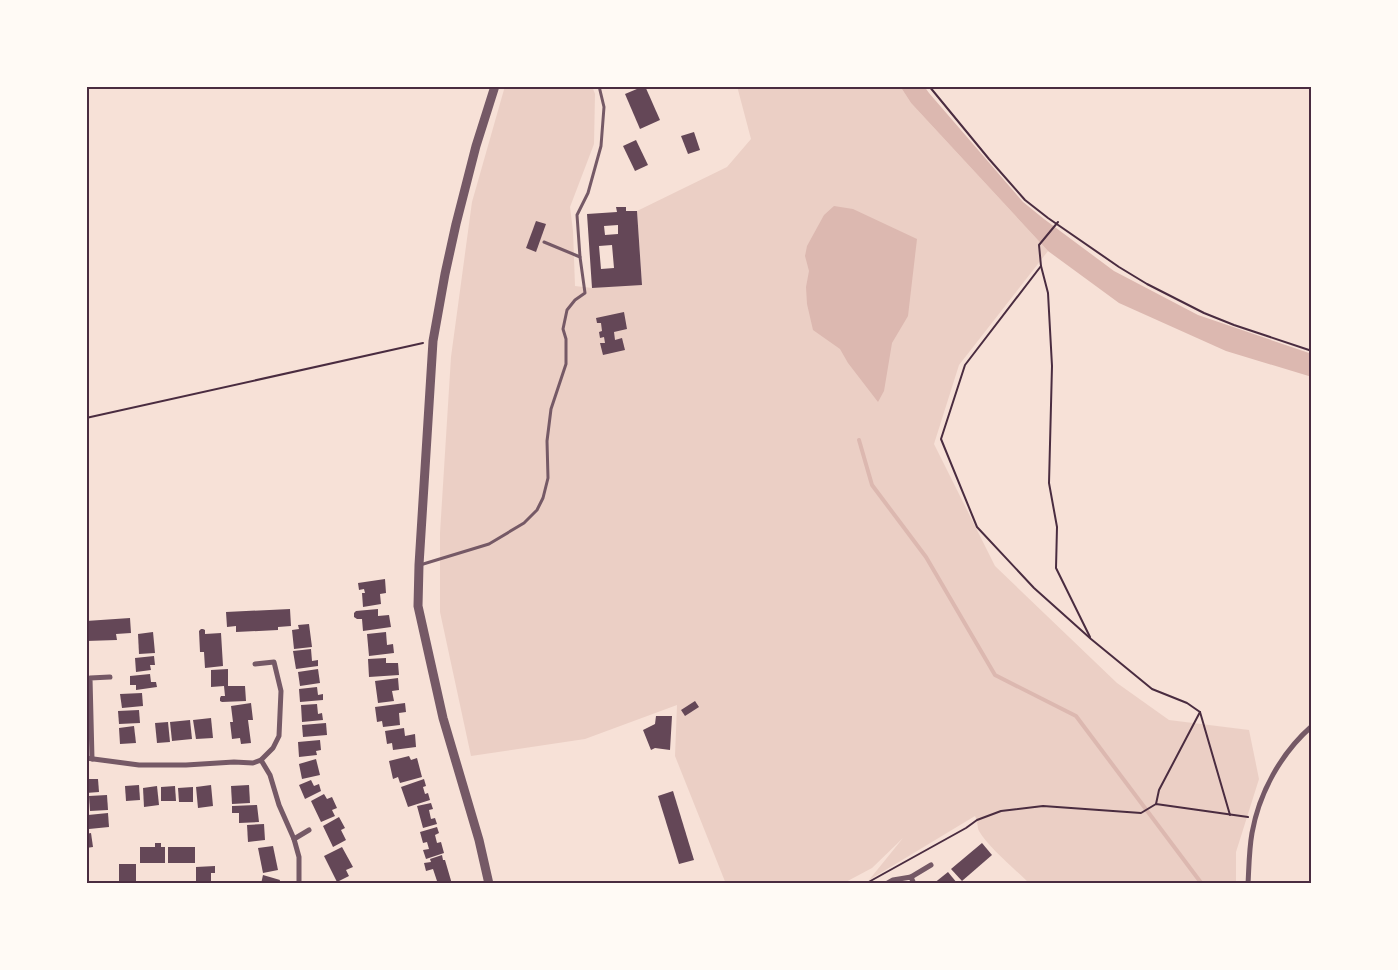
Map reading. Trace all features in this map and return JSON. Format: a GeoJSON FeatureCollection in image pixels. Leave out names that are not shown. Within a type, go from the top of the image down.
{"type":"FeatureCollection","features":[{"type":"Feature","properties":{"kind":"street"},"geometry":{"type":"LineString","coordinates":[[489,884],[479,840],[443,718],[418,606],[433,340],[456,224],[476,146],[495,86]]}},
{"type":"Feature","properties":{"kind":"street"},"geometry":{"type":"LineString","coordinates":[[110,677],[90,678],[89,759],[139,765],[186,766],[234,762],[253,763],[261,760],[273,748],[279,736],[281,691],[274,662],[255,664]]}},
{"type":"Feature","properties":{"kind":"street"},"geometry":{"type":"LineString","coordinates":[[1248,884],[1252,834],[1262,797],[1280,762],[1302,734],[1312,726]]}},
{"type":"Feature","properties":{"kind":"street"},"geometry":{"type":"LineString","coordinates":[[261,760],[270,775],[279,805],[294,839],[299,857],[299,884]]}},
{"type":"Feature","properties":{"kind":"street"},"geometry":{"type":"LineString","coordinates":[[294,839],[309,830]]}},
{"type":"Feature","properties":{"kind":"street"},"geometry":{"type":"LineString","coordinates":[[886,884],[893,880],[911,877],[932,865]]}},
{"type":"Feature","properties":{"kind":"street"},"geometry":{"type":"LineString","coordinates":[[911,877],[914,884]]}},
{"type":"Feature","properties":{"kind":"lane"},"geometry":{"type":"LineString","coordinates":[[419,565],[489,544],[524,523],[536,510],[543,498],[548,478],[546,441],[551,409],[566,364],[564,330],[567,310],[575,300],[585,293],[577,215],[588,193],[601,146],[604,107],[599,86]]}},
{"type":"Feature","properties":{"kind":"lane"},"geometry":{"type":"LineString","coordinates":[[544,242],[580,257]]}},
{"type":"Feature","properties":{"kind":"path"},"geometry":{"type":"LineString","coordinates":[[929,86],[1025,200],[1048,218],[1119,267],[1147,284],[1204,313],[1312,351]]}},
{"type":"Feature","properties":{"kind":"path"},"geometry":{"type":"LineString","coordinates":[[1058,222],[1039,245],[1041,266],[1048,293],[1052,366],[1049,483],[1057,526],[1056,568],[1091,639]]}},
{"type":"Feature","properties":{"kind":"path"},"geometry":{"type":"LineString","coordinates":[[1041,266],[965,365],[941,439],[977,527],[1034,588],[1091,639],[1152,688],[1187,702],[1200,712],[1230,815]]}},
{"type":"Feature","properties":{"kind":"path"},"geometry":{"type":"LineString","coordinates":[[86,418],[433,340]]}},
{"type":"Feature","properties":{"kind":"path"},"geometry":{"type":"LineString","coordinates":[[1156,804],[1159,790],[1200,712]]}},
{"type":"Feature","properties":{"kind":"path"},"geometry":{"type":"LineString","coordinates":[[865,884],[977,820],[1001,811],[1043,806],[1141,812],[1156,804],[1256,817]]}},
{"type":"Feature","properties":{"kind":"shaded area"},"geometry":{"type":"Polygon","coordinates":[[[505,86],[592,86],[595,94],[594,144],[570,207],[575,286],[592,288],[642,284],[637,211],[727,167],[751,139],[737,86],[900,86],[911,103],[1048,251],[959,365],[934,444],[995,566],[1117,683],[1169,720],[1249,730],[1259,779],[1236,852],[1236,884],[1030,884],[983,837],[978,829],[975,816],[869,880],[903,838],[872,868],[842,884],[726,884],[675,756],[677,705],[585,739],[471,756],[440,612],[440,533],[451,357],[472,202],[505,86]]]}},
{"type":"Feature","properties":{"kind":"shaded area"},"geometry":{"type":"Polygon","coordinates":[[[900,86],[924,86],[1023,202],[1114,271],[1198,315],[1312,354],[1312,377],[1226,351],[1119,303],[1048,251],[911,103],[900,86]]]}},
{"type":"Feature","properties":{"kind":"shaded area"},"geometry":{"type":"Polygon","coordinates":[[[834,206],[853,209],[917,239],[908,316],[892,343],[884,391],[878,402],[848,363],[840,349],[813,330],[807,304],[806,287],[809,271],[805,256],[807,246],[824,215],[834,206]]]}},
{"type":"Feature","properties":{"kind":"building"},"geometry":{"type":"Polygon","coordinates":[[[645,86],[660,120],[640,129],[625,94],[645,86]]]}},
{"type":"Feature","properties":{"kind":"building"},"geometry":{"type":"Polygon","coordinates":[[[694,132],[700,150],[688,154],[681,136],[694,132]]]}},
{"type":"Feature","properties":{"kind":"building"},"geometry":{"type":"Polygon","coordinates":[[[636,140],[648,165],[635,171],[623,146],[636,140]]]}},
{"type":"Feature","properties":{"kind":"building"},"geometry":{"type":"Polygon","coordinates":[[[616,207],[626,207],[626,211],[637,211],[642,285],[592,288],[587,214],[617,212],[616,207]],[[618,225],[604,226],[605,235],[618,234],[618,225]],[[612,245],[599,246],[601,269],[614,268],[612,245]]]}},
{"type":"Feature","properties":{"kind":"building"},"geometry":{"type":"Polygon","coordinates":[[[536,221],[546,224],[536,252],[526,248],[536,221]]]}},
{"type":"Feature","properties":{"kind":"building"},"geometry":{"type":"Polygon","coordinates":[[[624,312],[627,329],[614,332],[615,340],[622,338],[625,350],[603,355],[600,343],[605,343],[604,337],[600,338],[599,332],[602,331],[601,323],[597,323],[596,318],[624,312]]]}},
{"type":"Feature","properties":{"kind":"building"},"geometry":{"type":"Polygon","coordinates":[[[385,579],[386,593],[380,594],[381,604],[363,607],[362,593],[365,593],[364,589],[359,590],[358,583],[385,579]]]}},
{"type":"Feature","properties":{"kind":"building"},"geometry":{"type":"Polygon","coordinates":[[[290,609],[291,626],[278,627],[278,630],[236,632],[236,626],[227,627],[226,612],[290,609]]]}},
{"type":"Feature","properties":{"kind":"building"},"geometry":{"type":"Polygon","coordinates":[[[378,609],[378,616],[389,615],[391,627],[363,631],[362,619],[354,617],[354,613],[356,611],[378,609]]]}},
{"type":"Feature","properties":{"kind":"building"},"geometry":{"type":"Polygon","coordinates":[[[130,618],[131,633],[116,634],[117,640],[86,641],[86,621],[130,618]]]}},
{"type":"Feature","properties":{"kind":"building"},"geometry":{"type":"Polygon","coordinates":[[[309,624],[312,647],[294,649],[292,630],[299,629],[298,625],[309,624]]]}},
{"type":"Feature","properties":{"kind":"building"},"geometry":{"type":"Polygon","coordinates":[[[201,629],[205,630],[205,634],[221,633],[223,666],[205,668],[204,652],[200,652],[199,631],[201,629]]]}},
{"type":"Feature","properties":{"kind":"building"},"geometry":{"type":"Polygon","coordinates":[[[153,632],[155,653],[139,654],[138,634],[153,632]]]}},
{"type":"Feature","properties":{"kind":"building"},"geometry":{"type":"Polygon","coordinates":[[[386,632],[387,645],[393,644],[394,653],[369,656],[367,634],[386,632]]]}},
{"type":"Feature","properties":{"kind":"building"},"geometry":{"type":"Polygon","coordinates":[[[311,649],[312,661],[318,660],[318,666],[296,669],[293,651],[311,649]]]}},
{"type":"Feature","properties":{"kind":"building"},"geometry":{"type":"Polygon","coordinates":[[[154,656],[155,665],[150,665],[151,670],[136,672],[135,658],[154,656]]]}},
{"type":"Feature","properties":{"kind":"building"},"geometry":{"type":"Polygon","coordinates":[[[386,658],[386,663],[398,663],[399,675],[369,677],[368,659],[386,658]]]}},
{"type":"Feature","properties":{"kind":"building"},"geometry":{"type":"Polygon","coordinates":[[[228,669],[228,686],[245,686],[246,701],[222,702],[220,698],[225,696],[224,686],[211,687],[211,670],[228,669]]]}},
{"type":"Feature","properties":{"kind":"building"},"geometry":{"type":"Polygon","coordinates":[[[318,669],[320,683],[300,686],[298,672],[318,669]]]}},
{"type":"Feature","properties":{"kind":"building"},"geometry":{"type":"Polygon","coordinates":[[[150,674],[151,682],[156,682],[157,687],[136,690],[136,685],[130,685],[130,676],[150,674]]]}},
{"type":"Feature","properties":{"kind":"building"},"geometry":{"type":"Polygon","coordinates":[[[398,678],[399,690],[392,691],[394,701],[378,703],[375,681],[398,678]]]}},
{"type":"Feature","properties":{"kind":"building"},"geometry":{"type":"Polygon","coordinates":[[[317,687],[318,695],[323,694],[323,700],[300,702],[299,689],[317,687]]]}},
{"type":"Feature","properties":{"kind":"building"},"geometry":{"type":"Polygon","coordinates":[[[142,693],[143,706],[122,708],[120,694],[142,693]]]}},
{"type":"Feature","properties":{"kind":"building"},"geometry":{"type":"Polygon","coordinates":[[[695,701],[699,707],[685,716],[681,710],[695,701]]]}},
{"type":"Feature","properties":{"kind":"building"},"geometry":{"type":"Polygon","coordinates":[[[251,703],[253,720],[248,720],[251,743],[241,744],[240,738],[232,739],[230,722],[233,722],[231,706],[251,703]]]}},
{"type":"Feature","properties":{"kind":"building"},"geometry":{"type":"Polygon","coordinates":[[[405,703],[406,712],[399,713],[400,725],[383,727],[382,721],[377,722],[375,707],[405,703]]]}},
{"type":"Feature","properties":{"kind":"building"},"geometry":{"type":"Polygon","coordinates":[[[317,704],[318,714],[322,713],[323,720],[302,722],[301,705],[317,704]]]}},
{"type":"Feature","properties":{"kind":"building"},"geometry":{"type":"Polygon","coordinates":[[[139,710],[140,723],[119,724],[118,711],[139,710]]]}},
{"type":"Feature","properties":{"kind":"building"},"geometry":{"type":"Polygon","coordinates":[[[656,716],[672,716],[670,750],[655,748],[651,750],[643,730],[655,724],[656,716]]]}},
{"type":"Feature","properties":{"kind":"building"},"geometry":{"type":"Polygon","coordinates":[[[211,718],[213,738],[196,739],[193,720],[211,718]]]}},
{"type":"Feature","properties":{"kind":"building"},"geometry":{"type":"Polygon","coordinates":[[[190,720],[192,739],[172,741],[170,722],[190,720]]]}},
{"type":"Feature","properties":{"kind":"building"},"geometry":{"type":"Polygon","coordinates":[[[168,722],[170,742],[157,743],[155,723],[168,722]]]}},
{"type":"Feature","properties":{"kind":"building"},"geometry":{"type":"Polygon","coordinates":[[[326,723],[327,735],[303,737],[302,725],[326,723]]]}},
{"type":"Feature","properties":{"kind":"building"},"geometry":{"type":"Polygon","coordinates":[[[134,726],[136,743],[120,744],[119,728],[134,726]]]}},
{"type":"Feature","properties":{"kind":"building"},"geometry":{"type":"Polygon","coordinates":[[[404,728],[405,736],[415,734],[416,747],[393,750],[392,743],[387,744],[385,731],[404,728]]]}},
{"type":"Feature","properties":{"kind":"building"},"geometry":{"type":"Polygon","coordinates":[[[320,740],[321,750],[316,751],[317,755],[299,757],[298,742],[320,740]]]}},
{"type":"Feature","properties":{"kind":"building"},"geometry":{"type":"Polygon","coordinates":[[[409,756],[411,760],[417,758],[422,777],[400,783],[398,777],[393,779],[389,761],[409,756]]]}},
{"type":"Feature","properties":{"kind":"building"},"geometry":{"type":"Polygon","coordinates":[[[316,759],[320,775],[302,779],[299,764],[316,759]]]}},
{"type":"Feature","properties":{"kind":"building"},"geometry":{"type":"Polygon","coordinates":[[[86,779],[98,779],[99,792],[86,793],[86,779]]]}},
{"type":"Feature","properties":{"kind":"building"},"geometry":{"type":"Polygon","coordinates":[[[424,779],[426,786],[423,787],[425,794],[428,793],[430,800],[408,807],[401,787],[424,779]]]}},
{"type":"Feature","properties":{"kind":"building"},"geometry":{"type":"Polygon","coordinates":[[[311,780],[314,786],[319,784],[321,791],[305,799],[299,785],[311,780]]]}},
{"type":"Feature","properties":{"kind":"building"},"geometry":{"type":"Polygon","coordinates":[[[139,785],[140,800],[126,801],[125,786],[139,785]]]}},
{"type":"Feature","properties":{"kind":"building"},"geometry":{"type":"Polygon","coordinates":[[[211,785],[213,806],[198,808],[196,787],[211,785]]]}},
{"type":"Feature","properties":{"kind":"building"},"geometry":{"type":"Polygon","coordinates":[[[249,785],[250,803],[232,804],[231,786],[249,785]]]}},
{"type":"Feature","properties":{"kind":"building"},"geometry":{"type":"Polygon","coordinates":[[[157,786],[159,805],[144,807],[143,788],[157,786]]]}},
{"type":"Feature","properties":{"kind":"building"},"geometry":{"type":"Polygon","coordinates":[[[175,786],[176,801],[161,801],[161,787],[175,786]]]}},
{"type":"Feature","properties":{"kind":"building"},"geometry":{"type":"Polygon","coordinates":[[[193,787],[193,802],[179,802],[178,788],[193,787]]]}},
{"type":"Feature","properties":{"kind":"building"},"geometry":{"type":"Polygon","coordinates":[[[673,791],[694,860],[679,864],[658,796],[673,791]]]}},
{"type":"Feature","properties":{"kind":"building"},"geometry":{"type":"Polygon","coordinates":[[[324,794],[327,799],[332,797],[337,808],[332,810],[335,816],[321,822],[311,801],[324,794]]]}},
{"type":"Feature","properties":{"kind":"building"},"geometry":{"type":"Polygon","coordinates":[[[107,795],[108,810],[90,811],[89,796],[107,795]]]}},
{"type":"Feature","properties":{"kind":"building"},"geometry":{"type":"Polygon","coordinates":[[[431,803],[433,809],[429,810],[431,819],[435,818],[437,824],[423,828],[417,806],[431,803]]]}},
{"type":"Feature","properties":{"kind":"building"},"geometry":{"type":"Polygon","coordinates":[[[257,805],[259,822],[239,823],[239,813],[232,813],[232,806],[257,805]]]}},
{"type":"Feature","properties":{"kind":"building"},"geometry":{"type":"Polygon","coordinates":[[[108,813],[109,827],[89,829],[88,815],[108,813]]]}},
{"type":"Feature","properties":{"kind":"building"},"geometry":{"type":"Polygon","coordinates":[[[339,817],[345,828],[341,830],[346,840],[333,847],[323,826],[339,817]]]}},
{"type":"Feature","properties":{"kind":"building"},"geometry":{"type":"Polygon","coordinates":[[[264,824],[265,840],[248,842],[247,825],[264,824]]]}},
{"type":"Feature","properties":{"kind":"building"},"geometry":{"type":"Polygon","coordinates":[[[437,827],[439,833],[435,835],[437,843],[441,842],[444,853],[426,859],[423,850],[429,849],[427,842],[423,843],[420,832],[437,827]]]}},
{"type":"Feature","properties":{"kind":"building"},"geometry":{"type":"Polygon","coordinates":[[[91,833],[93,847],[86,848],[86,834],[91,833]]]}},
{"type":"Feature","properties":{"kind":"building"},"geometry":{"type":"Polygon","coordinates":[[[155,843],[161,843],[161,847],[165,847],[165,863],[140,863],[140,847],[155,847],[155,843]]]}},
{"type":"Feature","properties":{"kind":"building"},"geometry":{"type":"Polygon","coordinates":[[[982,843],[992,855],[962,881],[951,869],[982,843]]]}},
{"type":"Feature","properties":{"kind":"building"},"geometry":{"type":"Polygon","coordinates":[[[273,846],[278,870],[263,873],[258,848],[273,846]]]}},
{"type":"Feature","properties":{"kind":"building"},"geometry":{"type":"Polygon","coordinates":[[[168,847],[195,847],[195,863],[168,863],[168,847]]]}},
{"type":"Feature","properties":{"kind":"building"},"geometry":{"type":"Polygon","coordinates":[[[342,847],[353,867],[346,870],[349,876],[337,882],[324,856],[342,847]]]}},
{"type":"Feature","properties":{"kind":"building"},"geometry":{"type":"Polygon","coordinates":[[[442,855],[452,884],[438,884],[433,869],[426,871],[424,863],[431,862],[430,859],[442,855]]]}},
{"type":"Feature","properties":{"kind":"building"},"geometry":{"type":"Polygon","coordinates":[[[119,864],[136,864],[136,884],[119,884],[119,864]]]}},
{"type":"Feature","properties":{"kind":"building"},"geometry":{"type":"Polygon","coordinates":[[[215,866],[215,873],[211,873],[211,884],[196,884],[196,867],[215,866]]]}},
{"type":"Feature","properties":{"kind":"building"},"geometry":{"type":"Polygon","coordinates":[[[948,872],[956,884],[933,884],[948,872]]]}},
{"type":"Feature","properties":{"kind":"building"},"geometry":{"type":"Polygon","coordinates":[[[263,875],[280,880],[279,884],[261,884],[263,875]]]}},
{"type":"Feature","properties":{"kind":"waterway"},"geometry":{"type":"LineString","coordinates":[[859,440],[872,485],[926,557],[995,675],[1076,716],[1202,884]]}}]}
